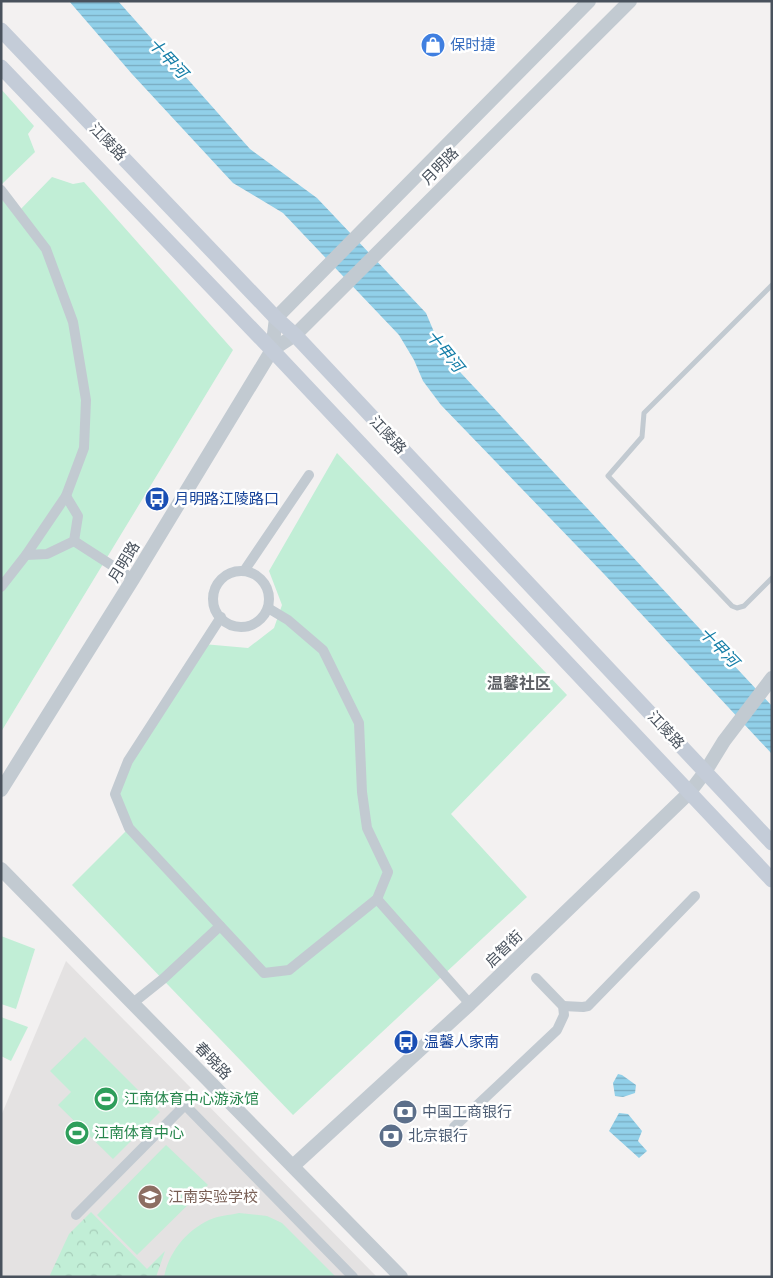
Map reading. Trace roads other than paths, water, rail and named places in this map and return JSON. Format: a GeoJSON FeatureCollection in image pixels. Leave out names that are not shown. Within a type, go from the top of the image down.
{"type":"FeatureCollection","features":[{"type":"Feature","properties":{"kind":"main road","name":"江陵路"},"geometry":{"type":"LineString","coordinates":[[1,30],[276,318],[295,335],[772,843]]}},
{"type":"Feature","properties":{"kind":"main road","name":"江陵路"},"geometry":{"type":"LineString","coordinates":[[1,67],[272,350],[772,880]]}},
{"type":"Feature","properties":{"kind":"street","name":"月明路"},"geometry":{"type":"LineString","coordinates":[[1,790],[134,579],[272,350],[276,318],[588,1]]}},
{"type":"Feature","properties":{"kind":"street","name":"月明路"},"geometry":{"type":"LineString","coordinates":[[272,350],[295,335],[630,1]]}},
{"type":"Feature","properties":{"kind":"street"},"geometry":{"type":"LineString","coordinates":[[1,190],[46,249],[73,322],[86,400],[84,448],[66,496],[26,555],[1,587]]}},
{"type":"Feature","properties":{"kind":"street"},"geometry":{"type":"LineString","coordinates":[[244,571],[309,475]]}},
{"type":"Feature","properties":{"kind":"street"},"geometry":{"type":"LineString","coordinates":[[66,496],[78,516],[74,541]]}},
{"type":"Feature","properties":{"kind":"street"},"geometry":{"type":"LineString","coordinates":[[74,541],[134,579]]}},
{"type":"Feature","properties":{"kind":"street"},"geometry":{"type":"LineString","coordinates":[[26,555],[47,554],[74,541]]}},
{"type":"Feature","properties":{"kind":"street"},"geometry":{"type":"LineString","coordinates":[[244,571],[252,573],[265,584],[269,600],[268,608],[264,615],[251,625],[234,626],[221,618],[216,610],[215,591],[219,582],[226,576],[235,572],[244,571]]}},
{"type":"Feature","properties":{"kind":"street"},"geometry":{"type":"LineString","coordinates":[[221,618],[128,761],[116,794],[130,828],[264,973],[289,970],[377,899],[388,872],[367,828],[362,792],[359,722],[323,650],[288,620],[268,608]]}},
{"type":"Feature","properties":{"kind":"street","name":"启智街"},"geometry":{"type":"LineString","coordinates":[[293,1166],[470,1004],[690,793],[724,741],[770,679]]}},
{"type":"Feature","properties":{"kind":"street","name":"春晓路"},"geometry":{"type":"LineString","coordinates":[[1,869],[401,1277]]}},
{"type":"Feature","properties":{"kind":"street"},"geometry":{"type":"LineString","coordinates":[[563,1006],[588,1006],[695,896]]}},
{"type":"Feature","properties":{"kind":"street"},"geometry":{"type":"LineString","coordinates":[[377,899],[470,1004]]}},
{"type":"Feature","properties":{"kind":"street"},"geometry":{"type":"LineString","coordinates":[[133,1003],[163,979],[220,926]]}},
{"type":"Feature","properties":{"kind":"street"},"geometry":{"type":"LineString","coordinates":[[454,1127],[557,1030],[564,1015],[563,1006],[536,978]]}},
{"type":"Feature","properties":{"kind":"street"},"geometry":{"type":"LineString","coordinates":[[76,1215],[186,1105],[353,1277]]}},
{"type":"Feature","properties":{"kind":"lane"},"geometry":{"type":"LineString","coordinates":[[772,285],[644,413],[642,437],[608,476],[732,606],[737,608],[744,606],[772,578]]}},
{"type":"Feature","properties":{"kind":"water","name":"十甲河"},"geometry":{"type":"Polygon","coordinates":[[[69,1],[118,1],[250,149],[317,198],[426,313],[437,339],[460,372],[772,706],[772,754],[604,574],[441,405],[423,381],[414,360],[399,335],[283,213],[233,183],[132,74],[69,1]]]}},
{"type":"Feature","properties":{"kind":"water"},"geometry":{"type":"Polygon","coordinates":[[[618,1074],[636,1085],[635,1093],[623,1097],[615,1096],[613,1083],[618,1074]]]}},
{"type":"Feature","properties":{"kind":"water"},"geometry":{"type":"Polygon","coordinates":[[[619,1113],[628,1114],[642,1131],[638,1141],[647,1151],[639,1158],[609,1131],[619,1113]]]}},
{"type":"Feature","properties":{"kind":"place","name":"保时捷"},"geometry":{"type":"Point","coordinates":[433,45]}},
{"type":"Feature","properties":{"kind":"place","name":"月明路江陵路口"},"geometry":{"type":"Point","coordinates":[157,499]}},
{"type":"Feature","properties":{"kind":"place","name":"温馨人家南"},"geometry":{"type":"Point","coordinates":[406,1042]}},
{"type":"Feature","properties":{"kind":"place","name":"江南体育中心游泳馆"},"geometry":{"type":"Point","coordinates":[106,1099]}},
{"type":"Feature","properties":{"kind":"place","name":"中国工商银行"},"geometry":{"type":"Point","coordinates":[405,1112]}},
{"type":"Feature","properties":{"kind":"place","name":"江南体育中心"},"geometry":{"type":"Point","coordinates":[77,1133]}},
{"type":"Feature","properties":{"kind":"place","name":"北京银行"},"geometry":{"type":"Point","coordinates":[391,1136]}},
{"type":"Feature","properties":{"kind":"place","name":"江南实验学校"},"geometry":{"type":"Point","coordinates":[150,1197]}},
{"type":"Feature","properties":{"kind":"district","name":"温馨社区"},"geometry":{"type":"Point","coordinates":[519,683]}}]}
